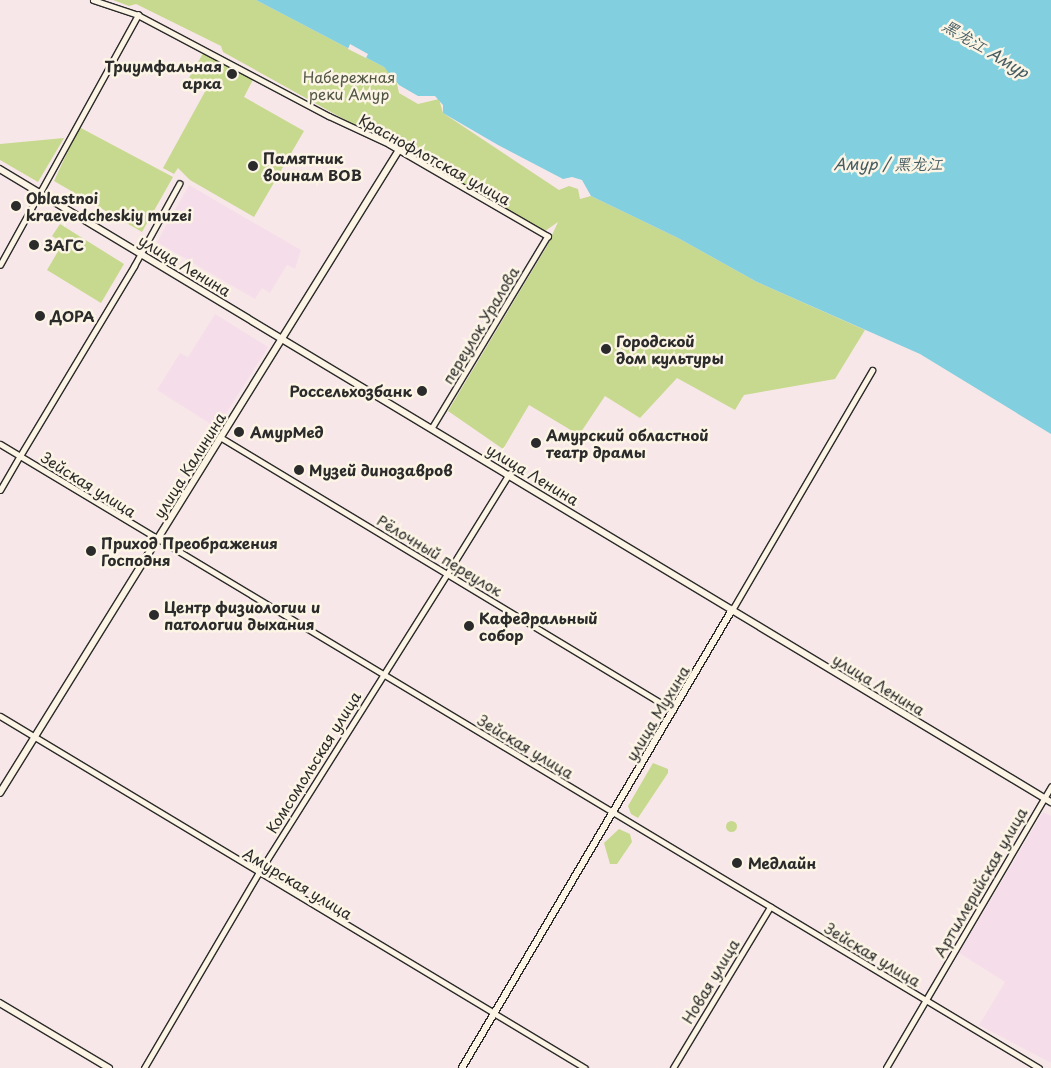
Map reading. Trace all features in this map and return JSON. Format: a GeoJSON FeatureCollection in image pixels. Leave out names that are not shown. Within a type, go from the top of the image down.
{"type":"FeatureCollection","features":[{"type":"Feature","properties":{"kind":"main road","name":"улица Калинина"},"geometry":{"type":"LineString","coordinates":[[0,793],[399,150]]}},
{"type":"Feature","properties":{"kind":"main road","name":"улица Ленина"},"geometry":{"type":"LineString","coordinates":[[0,169],[433,428],[1051,802]]}},
{"type":"Feature","properties":{"kind":"main road","name":"улица Мухина"},"geometry":{"type":"LineString","coordinates":[[462,1068],[732,610]]}},
{"type":"Feature","properties":{"kind":"main road"},"geometry":{"type":"LineString","coordinates":[[0,1003],[109,1068]]}},
{"type":"Feature","properties":{"kind":"street","name":"Краснофлотская улица"},"geometry":{"type":"LineString","coordinates":[[93,0],[138,16],[399,150],[548,236]]}},
{"type":"Feature","properties":{"kind":"street"},"geometry":{"type":"LineString","coordinates":[[0,265],[138,16]]}},
{"type":"Feature","properties":{"kind":"street"},"geometry":{"type":"LineString","coordinates":[[0,490],[142,253],[179,184]]}},
{"type":"Feature","properties":{"kind":"street","name":"переулок Уралова"},"geometry":{"type":"LineString","coordinates":[[433,428],[548,236]]}},
{"type":"Feature","properties":{"kind":"street","name":"улица Мухина"},"geometry":{"type":"LineString","coordinates":[[732,610],[872,370]]}},
{"type":"Feature","properties":{"kind":"street","name":"Рёлочный переулок"},"geometry":{"type":"LineString","coordinates":[[220,437],[673,710]]}},
{"type":"Feature","properties":{"kind":"street","name":"Зейская улица"},"geometry":{"type":"LineString","coordinates":[[0,444],[1039,1068]]}},
{"type":"Feature","properties":{"kind":"street","name":"Комсомольская улица"},"geometry":{"type":"LineString","coordinates":[[144,1068],[258,874],[509,474]]}},
{"type":"Feature","properties":{"kind":"street","name":"Амурская улица"},"geometry":{"type":"LineString","coordinates":[[0,716],[258,874],[585,1068]]}},
{"type":"Feature","properties":{"kind":"street","name":"Артиллерийская улица"},"geometry":{"type":"LineString","coordinates":[[886,1068],[1051,786]]}},
{"type":"Feature","properties":{"kind":"street","name":"Новая улица"},"geometry":{"type":"LineString","coordinates":[[673,1068],[770,907]]}},
{"type":"Feature","properties":{"kind":"shaded area"},"geometry":{"type":"Polygon","coordinates":[[[189,185],[301,250],[295,269],[287,265],[270,293],[262,288],[255,299],[157,242],[189,185]]]}},
{"type":"Feature","properties":{"kind":"shaded area"},"geometry":{"type":"Polygon","coordinates":[[[215,314],[268,347],[217,428],[157,390],[180,353],[188,357],[215,314]]]}},
{"type":"Feature","properties":{"kind":"shaded area"},"geometry":{"type":"Polygon","coordinates":[[[1043,812],[1051,816],[1051,1063],[979,1025],[1005,982],[959,953],[1043,812]]]}},
{"type":"Feature","properties":{"kind":"green space","name":"Набережная реки Амур"},"geometry":{"type":"Polygon","coordinates":[[[113,0],[256,0],[384,67],[396,79],[399,93],[418,104],[439,99],[443,113],[559,190],[569,186],[578,189],[580,199],[591,196],[678,238],[757,282],[865,330],[835,379],[744,395],[735,410],[677,378],[640,418],[605,396],[579,435],[529,405],[503,449],[448,411],[547,246],[558,222],[545,231],[223,52],[221,46],[136,4],[129,6],[113,0]]]}},
{"type":"Feature","properties":{"kind":"green space"},"geometry":{"type":"Polygon","coordinates":[[[206,48],[256,74],[244,97],[304,131],[254,217],[190,180],[178,168],[174,174],[163,168],[207,88],[189,78],[206,48]]]}},
{"type":"Feature","properties":{"kind":"green space"},"geometry":{"type":"Polygon","coordinates":[[[79,127],[173,177],[142,232],[54,181],[79,127]]]}},
{"type":"Feature","properties":{"kind":"green space"},"geometry":{"type":"Polygon","coordinates":[[[64,138],[38,182],[0,160],[0,144],[64,138]]]}},
{"type":"Feature","properties":{"kind":"green space"},"geometry":{"type":"Polygon","coordinates":[[[60,224],[124,264],[101,303],[47,270],[63,243],[52,236],[60,224]]]}},
{"type":"Feature","properties":{"kind":"green space"},"geometry":{"type":"Polygon","coordinates":[[[653,763],[668,769],[668,773],[638,818],[631,814],[628,806],[653,763]]]}},
{"type":"Feature","properties":{"kind":"green space"},"geometry":{"type":"Polygon","coordinates":[[[731,820],[737,826],[731,832],[725,826],[731,820]]]}},
{"type":"Feature","properties":{"kind":"green space"},"geometry":{"type":"Polygon","coordinates":[[[619,829],[630,834],[632,842],[617,864],[610,864],[604,843],[619,829]]]}},
{"type":"Feature","properties":{"kind":"water","name":"Амур / 黑龙江"},"geometry":{"type":"Polygon","coordinates":[[[256,0],[1051,0],[1051,434],[920,354],[757,282],[678,238],[591,196],[582,180],[572,177],[563,179],[498,145],[443,113],[443,105],[435,96],[418,96],[399,85],[384,67],[256,0]]]}},
{"type":"Feature","properties":{"kind":"pier"},"geometry":{"type":"Polygon","coordinates":[[[350,44],[368,54],[366,58],[348,49],[350,44]]]}},
{"type":"Feature","properties":{"kind":"place","name":"Триумфальная арка"},"geometry":{"type":"Point","coordinates":[232,74]}},
{"type":"Feature","properties":{"kind":"place","name":"Памятник воинам ВОВ"},"geometry":{"type":"Point","coordinates":[253,166]}},
{"type":"Feature","properties":{"kind":"place","name":"Oblastnoi kraevedcheskiy muzei"},"geometry":{"type":"Point","coordinates":[16,206]}},
{"type":"Feature","properties":{"kind":"place","name":"ЗАГС"},"geometry":{"type":"Point","coordinates":[34,245]}},
{"type":"Feature","properties":{"kind":"place","name":"ДОРА"},"geometry":{"type":"Point","coordinates":[40,316]}},
{"type":"Feature","properties":{"kind":"place","name":"Городской дом культуры"},"geometry":{"type":"Point","coordinates":[606,349]}},
{"type":"Feature","properties":{"kind":"place","name":"Россельхозбанк"},"geometry":{"type":"Point","coordinates":[422,391]}},
{"type":"Feature","properties":{"kind":"place","name":"АмурМед"},"geometry":{"type":"Point","coordinates":[239,432]}},
{"type":"Feature","properties":{"kind":"place","name":"Амурский областной театр драмы"},"geometry":{"type":"Point","coordinates":[536,443]}},
{"type":"Feature","properties":{"kind":"place","name":"Музей динозавров"},"geometry":{"type":"Point","coordinates":[299,470]}},
{"type":"Feature","properties":{"kind":"place","name":"Приход Преображения Господня"},"geometry":{"type":"Point","coordinates":[91,551]}},
{"type":"Feature","properties":{"kind":"place","name":"Центр физиологии и патологии дыхания"},"geometry":{"type":"Point","coordinates":[154,615]}},
{"type":"Feature","properties":{"kind":"place","name":"Кафедральный собор"},"geometry":{"type":"Point","coordinates":[469,626]}},
{"type":"Feature","properties":{"kind":"place","name":"Медлайн"},"geometry":{"type":"Point","coordinates":[737,863]}},
{"type":"Feature","properties":{"kind":"water label","name":"黑龙江 Амур"},"geometry":{"type":"Point","coordinates":[986,48]}}]}
